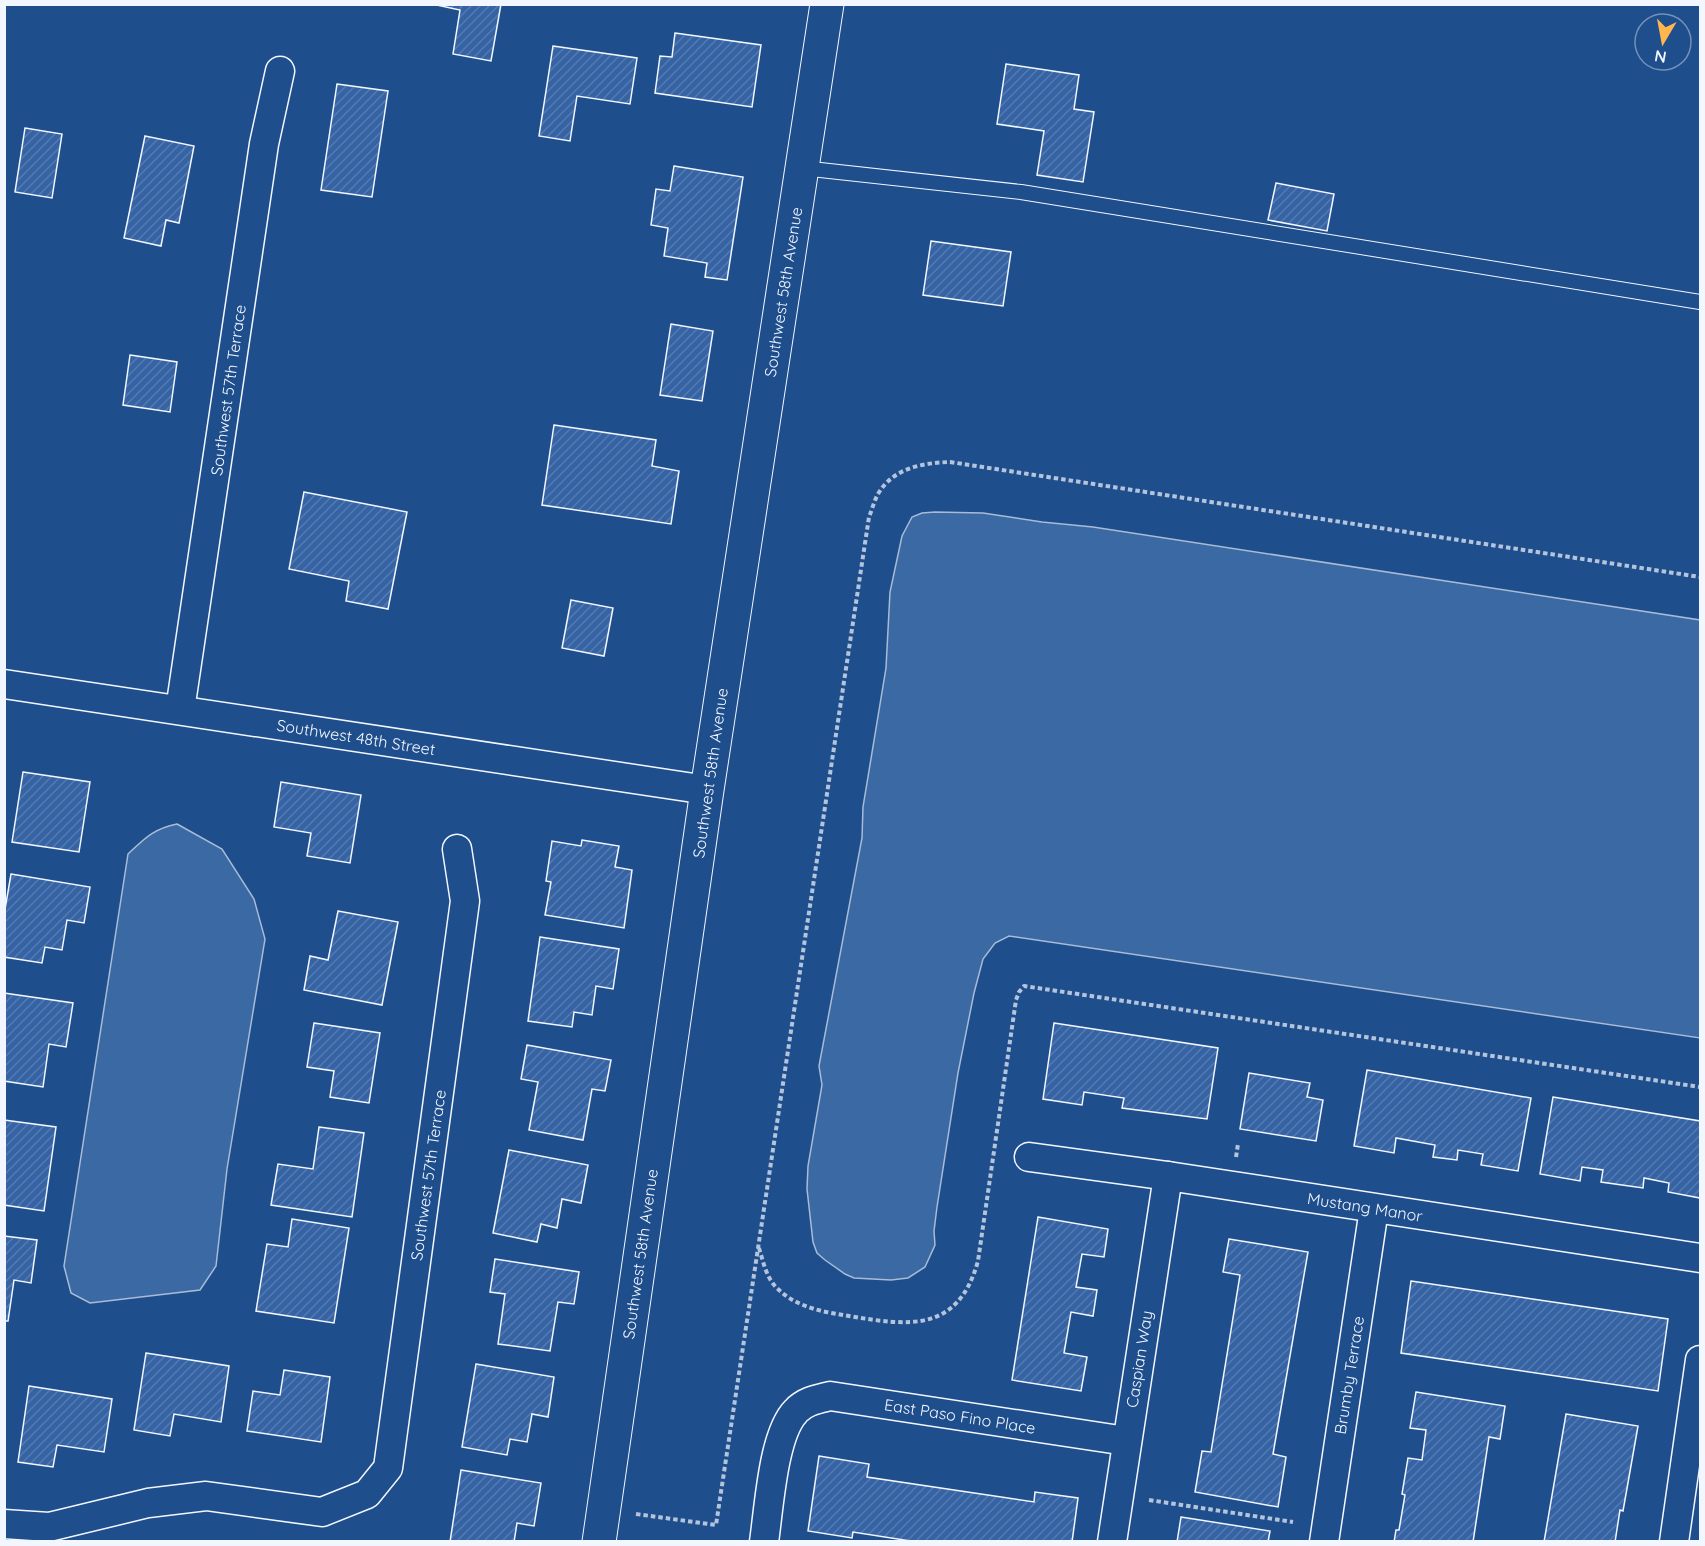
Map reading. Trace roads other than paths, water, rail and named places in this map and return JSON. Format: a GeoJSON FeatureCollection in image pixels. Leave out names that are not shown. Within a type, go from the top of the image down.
{"type":"FeatureCollection","features":[{"type":"Feature","properties":{"kind":"street","name":"Southwest 58th Avenue"},"geometry":{"type":"LineString","coordinates":[[599,1542],[707,790],[827,4]]}},
{"type":"Feature","properties":{"kind":"street","name":"Southwest 57th Terrace"},"geometry":{"type":"LineString","coordinates":[[180,710],[264,144],[280,71]]}},
{"type":"Feature","properties":{"kind":"street","name":"Southwest 48th Street"},"geometry":{"type":"LineString","coordinates":[[4,684],[707,790]]}},
{"type":"Feature","properties":{"kind":"street","name":"Southwest 57th Terrace"},"geometry":{"type":"LineString","coordinates":[[4,1524],[49,1527],[148,1503],[206,1496],[322,1512],[367,1494],[388,1468],[465,901],[457,849]]}},
{"type":"Feature","properties":{"kind":"street","name":"Mustang Manor"},"geometry":{"type":"LineString","coordinates":[[1029,1157],[1168,1176],[1701,1258]]}},
{"type":"Feature","properties":{"kind":"street","name":"Caspian Way"},"geometry":{"type":"LineString","coordinates":[[1112,1542],[1168,1176]]}},
{"type":"Feature","properties":{"kind":"street","name":"Brumby Terrace"},"geometry":{"type":"LineString","coordinates":[[1324,1542],[1374,1209]]}},
{"type":"Feature","properties":{"kind":"street"},"geometry":{"type":"LineString","coordinates":[[1674,1542],[1690,1509],[1701,1360]]}},
{"type":"Feature","properties":{"kind":"street","name":"East Paso Fino Place"},"geometry":{"type":"LineString","coordinates":[[764,1542],[775,1468],[786,1423],[797,1409],[813,1400],[830,1396],[1126,1441]]}},
{"type":"Feature","properties":{"kind":"lane"},"geometry":{"type":"LineString","coordinates":[[802,168],[1021,192],[1701,302]]}},
{"type":"Feature","properties":{"kind":"water"},"geometry":{"type":"Polygon","coordinates":[[[935,512],[983,513],[1093,527],[1700,620],[1700,1038],[1009,936],[995,943],[983,959],[974,993],[958,1073],[937,1207],[935,1245],[925,1267],[908,1278],[891,1280],[854,1278],[845,1274],[817,1253],[813,1242],[807,1189],[808,1166],[822,1085],[819,1066],[862,838],[863,807],[886,668],[890,592],[902,536],[912,517],[935,512]]]}},
{"type":"Feature","properties":{"kind":"water"},"geometry":{"type":"Polygon","coordinates":[[[177,824],[222,849],[254,899],[265,939],[227,1169],[216,1266],[200,1290],[90,1303],[71,1293],[64,1266],[128,854],[155,831],[177,824]]]}}]}
